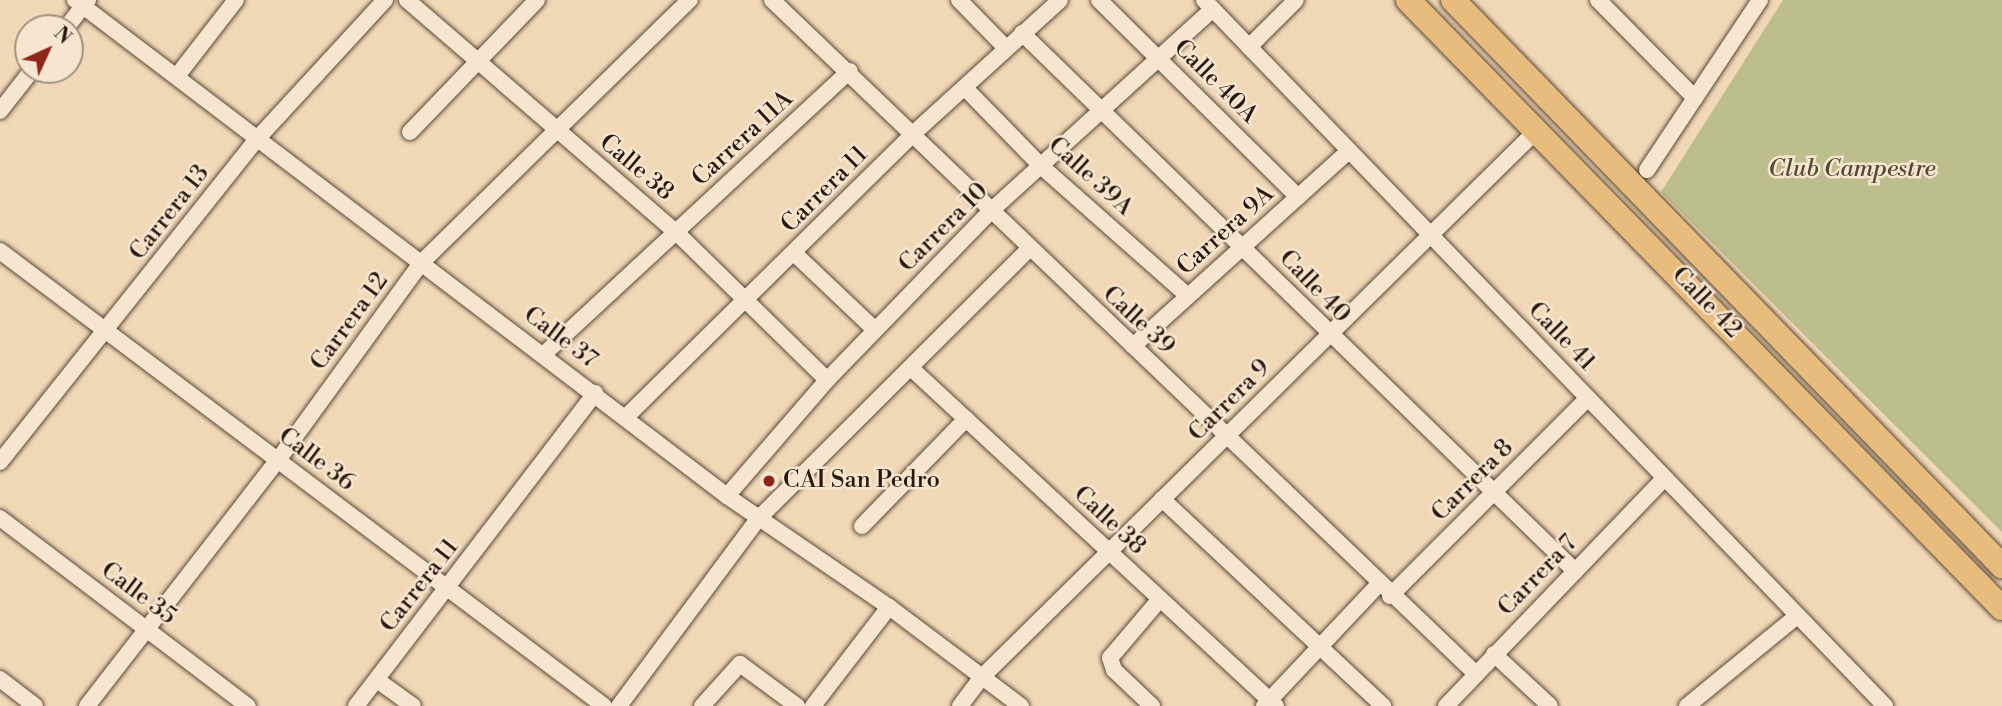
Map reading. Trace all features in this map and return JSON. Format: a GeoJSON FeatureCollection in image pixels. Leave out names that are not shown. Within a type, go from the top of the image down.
{"type":"FeatureCollection","features":[{"type":"Feature","properties":{"kind":"main road","name":"Calle 42"},"geometry":{"type":"LineString","coordinates":[[1408,0],[1535,132],[1998,596]]}},
{"type":"Feature","properties":{"kind":"main road","name":"Calle 42"},"geometry":{"type":"LineString","coordinates":[[1453,0],[2002,566]]}},
{"type":"Feature","properties":{"kind":"street"},"geometry":{"type":"LineString","coordinates":[[177,76],[236,0]]}},
{"type":"Feature","properties":{"kind":"street","name":"Carrera 13"},"geometry":{"type":"LineString","coordinates":[[0,463],[258,138],[385,0]]}},
{"type":"Feature","properties":{"kind":"street","name":"Calle 38"},"geometry":{"type":"LineString","coordinates":[[407,0],[676,232],[827,380]]}},
{"type":"Feature","properties":{"kind":"street"},"geometry":{"type":"LineString","coordinates":[[410,132],[537,0]]}},
{"type":"Feature","properties":{"kind":"street","name":"Carrera 12"},"geometry":{"type":"LineString","coordinates":[[87,706],[278,460],[422,262],[690,0]]}},
{"type":"Feature","properties":{"kind":"street","name":"Calle 39"},"geometry":{"type":"LineString","coordinates":[[772,0],[993,209],[1028,250],[1133,346],[1384,590],[1476,674]]}},
{"type":"Feature","properties":{"kind":"street"},"geometry":{"type":"LineString","coordinates":[[959,0],[1006,48]]}},
{"type":"Feature","properties":{"kind":"street","name":"Carrera 11"},"geometry":{"type":"LineString","coordinates":[[626,417],[914,133],[1060,0]]}},
{"type":"Feature","properties":{"kind":"street","name":"Calle 40A"},"geometry":{"type":"LineString","coordinates":[[1099,0],[1298,197]]}},
{"type":"Feature","properties":{"kind":"street"},"geometry":{"type":"LineString","coordinates":[[1249,47],[1296,0]]}},
{"type":"Feature","properties":{"kind":"street"},"geometry":{"type":"LineString","coordinates":[[1598,0],[1695,98]]}},
{"type":"Feature","properties":{"kind":"street","name":"Calle 37"},"geometry":{"type":"LineString","coordinates":[[82,2],[727,496],[889,607],[1021,706]]}},
{"type":"Feature","properties":{"kind":"street"},"geometry":{"type":"LineString","coordinates":[[1647,170],[1695,98],[1751,4]]}},
{"type":"Feature","properties":{"kind":"street","name":"Carrera 10"},"geometry":{"type":"LineString","coordinates":[[727,496],[874,330],[993,209],[1160,60],[1208,5]]}},
{"type":"Feature","properties":{"kind":"street","name":"Calle 41"},"geometry":{"type":"LineString","coordinates":[[1208,5],[1885,706]]}},
{"type":"Feature","properties":{"kind":"street","name":"Calle 40"},"geometry":{"type":"LineString","coordinates":[[1022,33],[1574,571]]}},
{"type":"Feature","properties":{"kind":"street","name":"Carrera 11A"},"geometry":{"type":"LineString","coordinates":[[543,355],[850,71]]}},
{"type":"Feature","properties":{"kind":"street"},"geometry":{"type":"LineString","coordinates":[[0,111],[21,84]]}},
{"type":"Feature","properties":{"kind":"street","name":"Calle 39A"},"geometry":{"type":"LineString","coordinates":[[965,88],[1041,166],[1188,296]]}},
{"type":"Feature","properties":{"kind":"street","name":"Carrera 9"},"geometry":{"type":"LineString","coordinates":[[960,706],[983,676],[1535,132]]}},
{"type":"Feature","properties":{"kind":"street","name":"Carrera 9A"},"geometry":{"type":"LineString","coordinates":[[1133,346],[1349,151]]}},
{"type":"Feature","properties":{"kind":"street"},"geometry":{"type":"LineString","coordinates":[[619,706],[758,519],[912,369],[1028,250]]}},
{"type":"Feature","properties":{"kind":"street","name":"Calle 36"},"geometry":{"type":"LineString","coordinates":[[0,251],[604,706]]}},
{"type":"Feature","properties":{"kind":"street"},"geometry":{"type":"LineString","coordinates":[[794,253],[874,330]]}},
{"type":"Feature","properties":{"kind":"street","name":"Calle 38"},"geometry":{"type":"LineString","coordinates":[[912,369],[1270,704]]}},
{"type":"Feature","properties":{"kind":"street","name":"Carrera 11"},"geometry":{"type":"LineString","coordinates":[[356,706],[595,393]]}},
{"type":"Feature","properties":{"kind":"street","name":"Carrera 8"},"geometry":{"type":"LineString","coordinates":[[1270,704],[1320,647],[1493,493],[1588,398]]}},
{"type":"Feature","properties":{"kind":"street"},"geometry":{"type":"LineString","coordinates":[[862,526],[966,419]]}},
{"type":"Feature","properties":{"kind":"street","name":"Carrera 7"},"geometry":{"type":"LineString","coordinates":[[1446,706],[1665,478]]}},
{"type":"Feature","properties":{"kind":"street"},"geometry":{"type":"LineString","coordinates":[[1162,499],[1383,706]]}},
{"type":"Feature","properties":{"kind":"street","name":"Calle 35"},"geometry":{"type":"LineString","coordinates":[[0,518],[248,706]]}},
{"type":"Feature","properties":{"kind":"street"},"geometry":{"type":"LineString","coordinates":[[1152,706],[1110,664],[1113,652],[1160,600]]}},
{"type":"Feature","properties":{"kind":"street"},"geometry":{"type":"LineString","coordinates":[[813,706],[889,607]]}},
{"type":"Feature","properties":{"kind":"street"},"geometry":{"type":"LineString","coordinates":[[1687,706],[1797,615]]}},
{"type":"Feature","properties":{"kind":"street"},"geometry":{"type":"LineString","coordinates":[[1494,654],[1550,706]]}},
{"type":"Feature","properties":{"kind":"street"},"geometry":{"type":"LineString","coordinates":[[702,706],[740,664],[797,706]]}},
{"type":"Feature","properties":{"kind":"street"},"geometry":{"type":"LineString","coordinates":[[0,679],[35,706]]}},
{"type":"Feature","properties":{"kind":"street"},"geometry":{"type":"LineString","coordinates":[[377,680],[413,706]]}},
{"type":"Feature","properties":{"kind":"green space","name":"Club Campestre"},"geometry":{"type":"Polygon","coordinates":[[[1783,0],[2002,0],[2002,532],[1661,192],[1783,0]]]}},
{"type":"Feature","properties":{"kind":"place","name":"CAI San Pedro"},"geometry":{"type":"Point","coordinates":[769,481]}}]}
